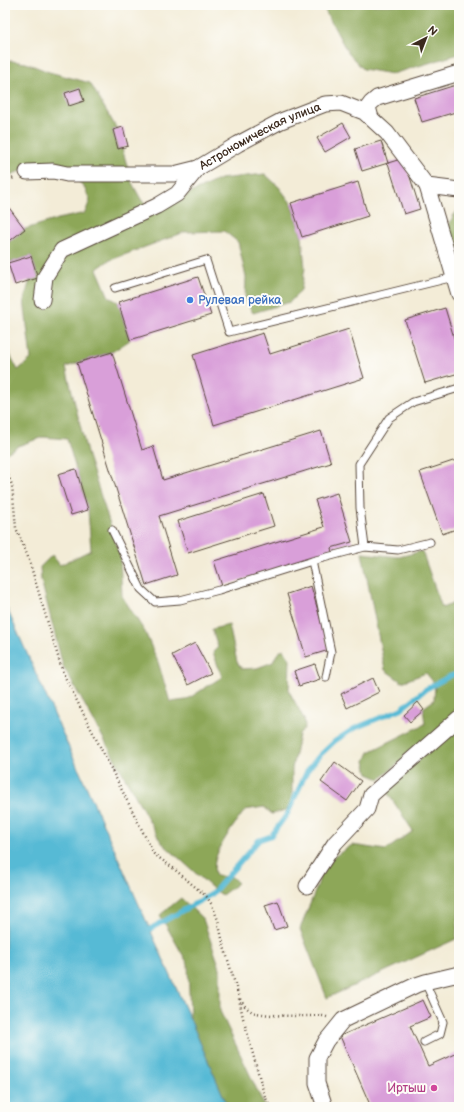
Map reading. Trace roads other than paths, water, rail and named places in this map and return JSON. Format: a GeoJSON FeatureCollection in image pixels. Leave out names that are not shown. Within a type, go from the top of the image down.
{"type":"FeatureCollection","features":[{"type":"Feature","properties":{"kind":"street"},"geometry":{"type":"LineString","coordinates":[[371,118],[368,107],[377,98],[459,73]]}},
{"type":"Feature","properties":{"kind":"street","name":"Астрономическая улица"},"geometry":{"type":"LineString","coordinates":[[27,172],[52,171],[67,174],[174,174],[198,168],[281,121],[325,104],[341,103],[364,112],[387,133],[427,186]]}},
{"type":"Feature","properties":{"kind":"street"},"geometry":{"type":"LineString","coordinates":[[42,300],[45,276],[62,250],[157,206],[177,194],[198,168]]}},
{"type":"Feature","properties":{"kind":"street"},"geometry":{"type":"LineString","coordinates":[[459,190],[427,186],[459,294]]}},
{"type":"Feature","properties":{"kind":"street"},"geometry":{"type":"LineString","coordinates":[[307,886],[335,843],[367,809],[371,795],[459,718]]}},
{"type":"Feature","properties":{"kind":"street"},"geometry":{"type":"LineString","coordinates":[[325,1107],[317,1083],[318,1058],[326,1040],[343,1020],[425,982],[459,974]]}},
{"type":"Feature","properties":{"kind":"lane"},"geometry":{"type":"LineString","coordinates":[[115,288],[206,260],[229,332],[454,277]]}},
{"type":"Feature","properties":{"kind":"lane"},"geometry":{"type":"LineString","coordinates":[[365,547],[360,508],[359,464],[389,418],[413,402],[459,388]]}},
{"type":"Feature","properties":{"kind":"lane"},"geometry":{"type":"LineString","coordinates":[[112,530],[141,589],[155,602],[180,600],[219,590],[312,560],[365,547],[398,550],[430,542]]}},
{"type":"Feature","properties":{"kind":"lane"},"geometry":{"type":"LineString","coordinates":[[312,560],[331,652],[326,677]]}},
{"type":"Feature","properties":{"kind":"lane"},"geometry":{"type":"LineString","coordinates":[[424,1042],[440,1034],[443,1022],[425,982]]}},
{"type":"Feature","properties":{"kind":"water"},"geometry":{"type":"Polygon","coordinates":[[[5,604],[190,1019],[228,1107],[5,1107],[5,604]]]}},
{"type":"Feature","properties":{"kind":"waterway"},"geometry":{"type":"LineString","coordinates":[[150,929],[212,894],[259,840],[271,836],[288,813],[307,771],[318,757],[335,741],[353,729],[401,709],[426,689],[450,676],[459,673]]}},
{"type":"Feature","properties":{"kind":"place","name":"Рулевая рейка"},"geometry":{"type":"Point","coordinates":[190,300]}},
{"type":"Feature","properties":{"kind":"place","name":"Иртыш"},"geometry":{"type":"Point","coordinates":[434,1088]}}]}
